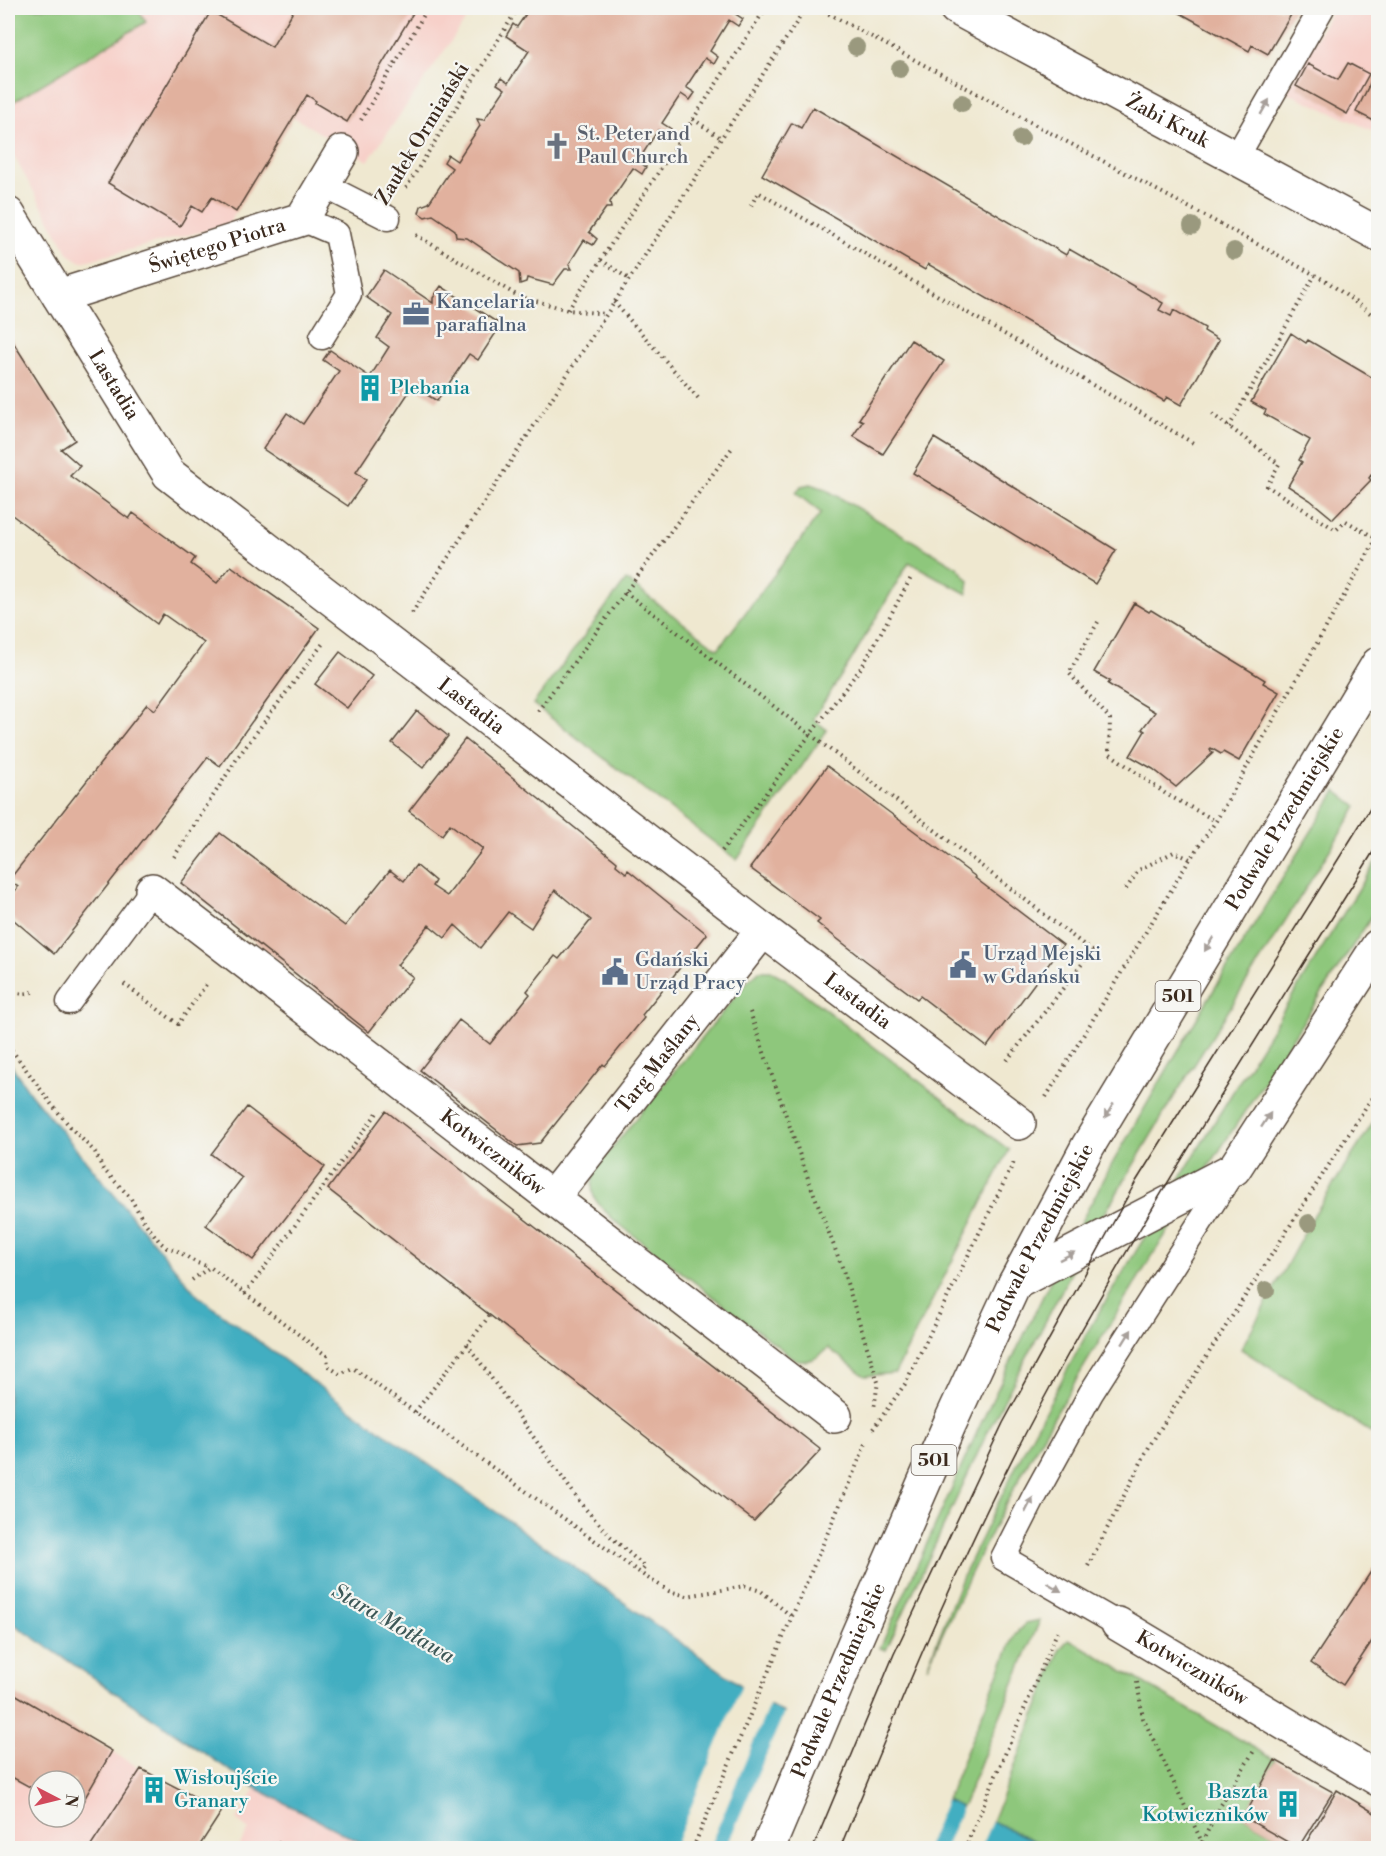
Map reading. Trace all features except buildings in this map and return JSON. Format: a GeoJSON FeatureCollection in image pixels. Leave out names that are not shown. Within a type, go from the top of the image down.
{"type":"FeatureCollection","features":[{"type":"Feature","properties":{"kind":"street","name":"Żabi Kruk"},"geometry":{"type":"LineString","coordinates":[[956,8],[1378,234]]}},
{"type":"Feature","properties":{"kind":"street","name":"Świętego Piotra"},"geometry":{"type":"LineString","coordinates":[[58,296],[302,219],[342,152]]}},
{"type":"Feature","properties":{"kind":"street","name":"Lastadia"},"geometry":{"type":"LineString","coordinates":[[8,214],[169,474],[763,930],[1020,1137]]}},
{"type":"Feature","properties":{"kind":"street","name":"Podwale Przedmiejskie"},"geometry":{"type":"LineString","coordinates":[[768,1848],[950,1423],[1015,1283],[1088,1146],[1378,664]]}},
{"type":"Feature","properties":{"kind":"street","name":"Kotwiczników"},"geometry":{"type":"LineString","coordinates":[[152,890],[835,1416]]}},
{"type":"Feature","properties":{"kind":"street","name":"Targ Maślany"},"geometry":{"type":"LineString","coordinates":[[552,1198],[763,930]]}},
{"type":"Feature","properties":{"kind":"street"},"geometry":{"type":"LineString","coordinates":[[1015,1283],[1234,1169],[1378,946]]}},
{"type":"Feature","properties":{"kind":"street","name":"Kotwiczników"},"geometry":{"type":"LineString","coordinates":[[1129,1631],[1378,1779]]}},
{"type":"Feature","properties":{"kind":"lane"},"geometry":{"type":"LineString","coordinates":[[1236,158],[1322,8]]}},
{"type":"Feature","properties":{"kind":"lane"},"geometry":{"type":"LineString","coordinates":[[322,185],[388,218]]}},
{"type":"Feature","properties":{"kind":"lane"},"geometry":{"type":"LineString","coordinates":[[302,219],[337,234],[350,294],[322,337]]}},
{"type":"Feature","properties":{"kind":"lane"},"geometry":{"type":"LineString","coordinates":[[69,1002],[152,890]]}},
{"type":"Feature","properties":{"kind":"lane","name":"Kotwiczników"},"geometry":{"type":"LineString","coordinates":[[1129,1631],[1003,1558],[1091,1394],[1234,1169]]}},
{"type":"Feature","properties":{"kind":"path"},"geometry":{"type":"LineString","coordinates":[[342,152],[428,8]]}},
{"type":"Feature","properties":{"kind":"path","name":"Zaułek Ormiański"},"geometry":{"type":"LineString","coordinates":[[518,8],[388,218],[518,296],[568,310],[606,314]]}},
{"type":"Feature","properties":{"kind":"path"},"geometry":{"type":"LineString","coordinates":[[568,310],[766,8]]}},
{"type":"Feature","properties":{"kind":"path"},"geometry":{"type":"LineString","coordinates":[[391,644],[807,8]]}},
{"type":"Feature","properties":{"kind":"path"},"geometry":{"type":"LineString","coordinates":[[818,8],[1328,282],[1378,319]]}},
{"type":"Feature","properties":{"kind":"path"},"geometry":{"type":"LineString","coordinates":[[693,119],[722,138]]}},
{"type":"Feature","properties":{"kind":"path"},"geometry":{"type":"LineString","coordinates":[[751,206],[758,192],[1196,444]]}},
{"type":"Feature","properties":{"kind":"path"},"geometry":{"type":"LineString","coordinates":[[601,260],[629,279]]}},
{"type":"Feature","properties":{"kind":"path"},"geometry":{"type":"LineString","coordinates":[[1229,427],[1315,275]]}},
{"type":"Feature","properties":{"kind":"path"},"geometry":{"type":"LineString","coordinates":[[614,302],[699,399]]}},
{"type":"Feature","properties":{"kind":"path"},"geometry":{"type":"LineString","coordinates":[[1045,1100],[1190,858],[1216,821],[1378,538],[1346,521],[1336,530],[1268,486],[1279,464],[1212,414]]}},
{"type":"Feature","properties":{"kind":"path"},"geometry":{"type":"LineString","coordinates":[[533,718],[732,448]]}},
{"type":"Feature","properties":{"kind":"path"},"geometry":{"type":"LineString","coordinates":[[716,860],[863,665],[912,576]]}},
{"type":"Feature","properties":{"kind":"path"},"geometry":{"type":"LineString","coordinates":[[625,592],[1092,951],[1000,1069]]}},
{"type":"Feature","properties":{"kind":"path"},"geometry":{"type":"LineString","coordinates":[[152,890],[238,757],[348,610]]}},
{"type":"Feature","properties":{"kind":"path"},"geometry":{"type":"LineString","coordinates":[[1098,622],[1069,673],[1110,718],[1109,753],[1166,794],[1216,821]]}},
{"type":"Feature","properties":{"kind":"path"},"geometry":{"type":"LineString","coordinates":[[1126,889],[1139,870],[1174,852],[1190,858]]}},
{"type":"Feature","properties":{"kind":"path"},"geometry":{"type":"LineString","coordinates":[[97,964],[178,1024],[231,950]]}},
{"type":"Feature","properties":{"kind":"path"},"geometry":{"type":"LineString","coordinates":[[723,980],[746,1000],[806,1173],[842,1267],[878,1382],[874,1412]]}},
{"type":"Feature","properties":{"kind":"path"},"geometry":{"type":"LineString","coordinates":[[8,990],[28,994],[38,990]]}},
{"type":"Feature","properties":{"kind":"path"},"geometry":{"type":"LineString","coordinates":[[8,1045],[52,1105],[95,1152],[103,1169],[130,1197],[143,1220],[160,1242],[167,1248],[176,1250],[197,1263],[210,1267],[327,1356],[328,1366],[340,1374],[353,1368],[640,1573],[669,1591],[687,1596],[745,1586],[761,1591],[791,1616]]}},
{"type":"Feature","properties":{"kind":"path"},"geometry":{"type":"LineString","coordinates":[[245,1294],[400,1081]]}},
{"type":"Feature","properties":{"kind":"path"},"geometry":{"type":"LineString","coordinates":[[965,1848],[1072,1597],[1150,1445],[1378,1088]]}},
{"type":"Feature","properties":{"kind":"path"},"geometry":{"type":"LineString","coordinates":[[693,1848],[871,1432],[905,1384],[1020,1137]]}},
{"type":"Feature","properties":{"kind":"path"},"geometry":{"type":"LineString","coordinates":[[192,1280],[210,1267]]}},
{"type":"Feature","properties":{"kind":"path"},"geometry":{"type":"LineString","coordinates":[[415,1412],[490,1315]]}},
{"type":"Feature","properties":{"kind":"path"},"geometry":{"type":"LineString","coordinates":[[467,1344],[582,1505],[610,1536],[645,1567],[640,1573]]}},
{"type":"Feature","properties":{"kind":"path"},"geometry":{"type":"LineString","coordinates":[[871,1432],[872,1422]]}},
{"type":"Feature","properties":{"kind":"path"},"geometry":{"type":"LineString","coordinates":[[1129,1631],[1143,1718],[1202,1842],[1207,1848]]}},
{"type":"Feature","properties":{"kind":"path"},"geometry":{"type":"LineString","coordinates":[[1202,1842],[1221,1805],[1274,1717]]}},
{"type":"Feature","properties":{"kind":"shaded area"},"geometry":{"type":"Polygon","coordinates":[[[8,8],[474,8],[368,161],[293,117],[228,225],[81,262],[69,254],[8,146],[8,8]]]}},
{"type":"Feature","properties":{"kind":"shaded area"},"geometry":{"type":"Polygon","coordinates":[[[1333,8],[1378,8],[1378,133],[1286,92],[1333,8]]]}},
{"type":"Feature","properties":{"kind":"shaded area"},"geometry":{"type":"Polygon","coordinates":[[[8,1690],[141,1769],[89,1848],[8,1848],[8,1690]]]}},
{"type":"Feature","properties":{"kind":"shaded area"},"geometry":{"type":"Polygon","coordinates":[[[256,1788],[371,1848],[238,1848],[249,1830],[236,1820],[256,1788]]]}},
{"type":"Feature","properties":{"kind":"green space"},"geometry":{"type":"Polygon","coordinates":[[[8,8],[137,8],[146,22],[8,105],[8,8]]]}},
{"type":"Feature","properties":{"kind":"green space"},"geometry":{"type":"Polygon","coordinates":[[[811,484],[825,489],[957,567],[969,581],[967,594],[909,562],[850,662],[813,719],[827,730],[737,860],[533,704],[626,580],[718,649],[821,513],[796,493],[801,486],[811,484]]]}},
{"type":"Feature","properties":{"kind":"green space"},"geometry":{"type":"Polygon","coordinates":[[[1336,791],[1357,807],[1169,1105],[1082,1252],[988,1431],[886,1650],[880,1648],[981,1423],[1060,1261],[1113,1162],[1207,1001],[1336,791]]]}},
{"type":"Feature","properties":{"kind":"green space"},"geometry":{"type":"Polygon","coordinates":[[[1378,858],[1378,907],[1170,1228],[1089,1358],[1017,1483],[927,1667],[964,1573],[1023,1452],[1093,1322],[1378,858]]]}},
{"type":"Feature","properties":{"kind":"green space"},"geometry":{"type":"Polygon","coordinates":[[[759,971],[771,971],[784,978],[1009,1150],[895,1373],[865,1376],[828,1348],[814,1359],[797,1361],[615,1221],[595,1199],[592,1187],[595,1169],[748,981],[759,971]]]}},
{"type":"Feature","properties":{"kind":"green space"},"geometry":{"type":"Polygon","coordinates":[[[1378,1115],[1378,1437],[1241,1349],[1314,1215],[1378,1115]]]}},
{"type":"Feature","properties":{"kind":"green space"},"geometry":{"type":"Polygon","coordinates":[[[1040,1620],[962,1808],[946,1801],[1015,1634],[1026,1623],[1040,1620]]]}},
{"type":"Feature","properties":{"kind":"green space"},"geometry":{"type":"Polygon","coordinates":[[[1069,1639],[1275,1760],[1244,1817],[1297,1848],[1050,1848],[992,1821],[1060,1649],[1069,1639]]]}},
{"type":"Feature","properties":{"kind":"water","name":"Stara Motława"},"geometry":{"type":"Polygon","coordinates":[[[8,1060],[30,1093],[198,1296],[339,1401],[769,1705],[946,1800],[1050,1848],[371,1848],[256,1788],[8,1620],[8,1060]]]}},
{"type":"Feature","properties":{"kind":"pier"},"geometry":{"type":"Polygon","coordinates":[[[742,1684],[770,1703],[709,1848],[674,1848],[742,1684]]]}},
{"type":"Feature","properties":{"kind":"pier"},"geometry":{"type":"Polygon","coordinates":[[[785,1711],[947,1798],[926,1848],[726,1848],[785,1711]]]}},
{"type":"Feature","properties":{"kind":"pier"},"geometry":{"type":"Polygon","coordinates":[[[963,1805],[993,1819],[980,1848],[945,1848],[963,1805]]]}},
{"type":"Feature","properties":{"kind":"tram line"},"geometry":{"type":"LineString","coordinates":[[813,1848],[894,1654],[1003,1423],[1135,1183],[1378,796]]}},
{"type":"Feature","properties":{"kind":"tram line"},"geometry":{"type":"LineString","coordinates":[[840,1848],[964,1558],[1049,1389],[1168,1182],[1378,844]]}},
{"type":"Feature","properties":{"kind":"place","name":"St. Peter and Paul Church"},"geometry":{"type":"Point","coordinates":[557,146]}},
{"type":"Feature","properties":{"kind":"place","name":"Kancelaria parafialna"},"geometry":{"type":"Point","coordinates":[416,314]}},
{"type":"Feature","properties":{"kind":"place","name":"Plebania"},"geometry":{"type":"Point","coordinates":[370,388]}},
{"type":"Feature","properties":{"kind":"place","name":"Urząd Mejski w Gdańsku"},"geometry":{"type":"Point","coordinates":[963,965]}},
{"type":"Feature","properties":{"kind":"place","name":"Gdański Urząd Pracy"},"geometry":{"type":"Point","coordinates":[615,972]}},
{"type":"Feature","properties":{"kind":"place","name":"Wisłoujście Granary"},"geometry":{"type":"Point","coordinates":[154,1790]}},
{"type":"Feature","properties":{"kind":"place","name":"Baszta Kotwiczników"},"geometry":{"type":"Point","coordinates":[1288,1804]}}]}
